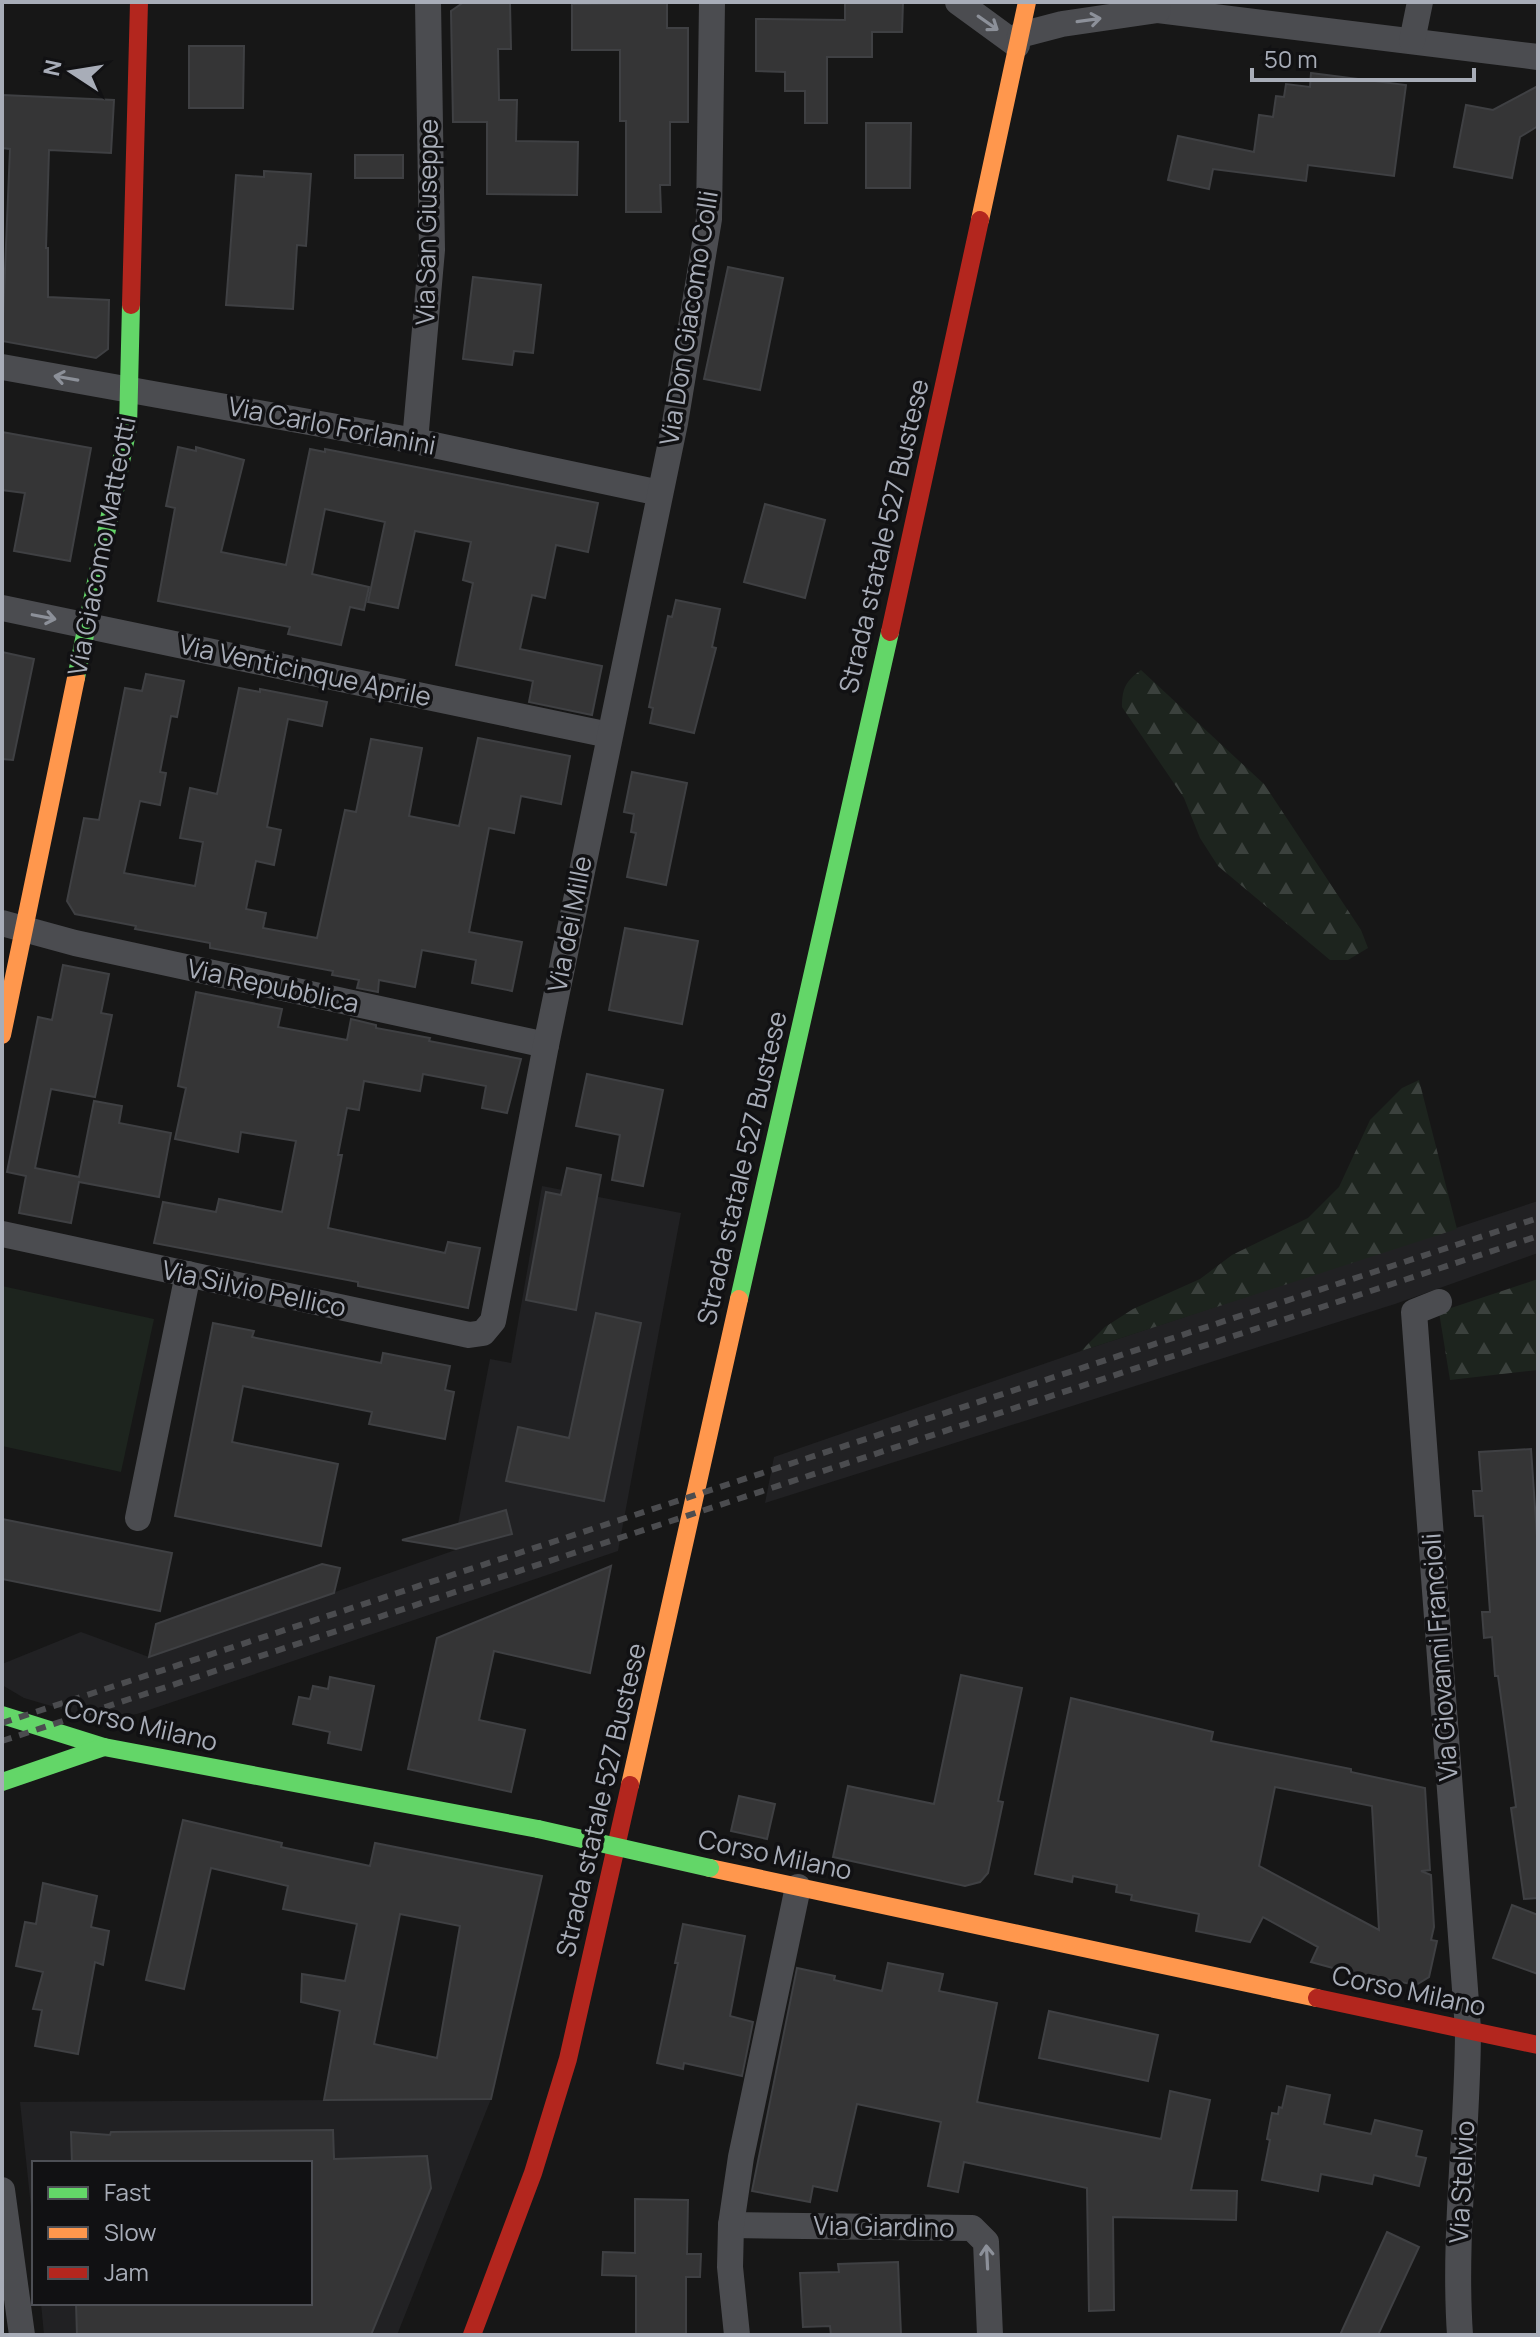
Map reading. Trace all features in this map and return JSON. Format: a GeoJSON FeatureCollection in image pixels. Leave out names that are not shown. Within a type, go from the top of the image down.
{"type":"FeatureCollection","features":[{"type":"Feature","properties":{"kind":"street","name":"Via Giacomo Matteotti"},"geometry":{"type":"LineString","coordinates":[[2,1035],[13,927],[87,627],[128,428],[139,2]]}},
{"type":"Feature","properties":{"kind":"street","name":"Via San Giuseppe"},"geometry":{"type":"LineString","coordinates":[[415,441],[432,250],[428,2]]}},
{"type":"Feature","properties":{"kind":"street","name":"Via Don Giacomo Colli"},"geometry":{"type":"LineString","coordinates":[[651,536],[709,219],[712,2]]}},
{"type":"Feature","properties":{"kind":"street"},"geometry":{"type":"LineString","coordinates":[[958,2],[1018,40],[1062,24],[1149,6],[1538,57]]}},
{"type":"Feature","properties":{"kind":"street","name":"Strada statale 527 Bustese"},"geometry":{"type":"LineString","coordinates":[[472,2335],[533,2173],[568,2059],[920,497],[1027,2]]}},
{"type":"Feature","properties":{"kind":"street"},"geometry":{"type":"LineString","coordinates":[[1412,41],[1420,2]]}},
{"type":"Feature","properties":{"kind":"street","name":"Via Carlo Forlanini"},"geometry":{"type":"LineString","coordinates":[[2,367],[415,441],[660,493]]}},
{"type":"Feature","properties":{"kind":"street","name":"Via dei Mille"},"geometry":{"type":"LineString","coordinates":[[496,1313],[546,1045],[651,536]]}},
{"type":"Feature","properties":{"kind":"street","name":"Via Venticinque Aprile"},"geometry":{"type":"LineString","coordinates":[[2,608],[609,735]]}},
{"type":"Feature","properties":{"kind":"street","name":"Via Repubblica"},"geometry":{"type":"LineString","coordinates":[[13,927],[546,1045]]}},
{"type":"Feature","properties":{"kind":"street","name":"Via Silvio Pellico"},"geometry":{"type":"LineString","coordinates":[[2,1234],[469,1335],[483,1333],[496,1313]]}},
{"type":"Feature","properties":{"kind":"street"},"geometry":{"type":"LineString","coordinates":[[138,1518],[188,1274]]}},
{"type":"Feature","properties":{"kind":"street","name":"Via Giovanni Francioli"},"geometry":{"type":"LineString","coordinates":[[1439,1302],[1414,1312],[1468,2029]]}},
{"type":"Feature","properties":{"kind":"street","name":"Corso Milano"},"geometry":{"type":"LineString","coordinates":[[2,1715],[104,1747],[538,1829],[1538,2045]]}},
{"type":"Feature","properties":{"kind":"street"},"geometry":{"type":"LineString","coordinates":[[2,1782],[104,1747]]}},
{"type":"Feature","properties":{"kind":"street"},"geometry":{"type":"LineString","coordinates":[[737,2335],[730,2267],[731,2225],[741,2157],[798,1887]]}},
{"type":"Feature","properties":{"kind":"street","name":"Via Stelvio"},"geometry":{"type":"LineString","coordinates":[[1460,2335],[1457,2284],[1468,2088],[1468,2029]]}},
{"type":"Feature","properties":{"kind":"street"},"geometry":{"type":"LineString","coordinates":[[2,2190],[22,2335]]}},
{"type":"Feature","properties":{"kind":"street","name":"Via Giardino"},"geometry":{"type":"LineString","coordinates":[[731,2225],[972,2228],[986,2242],[990,2335]]}},
{"type":"Feature","properties":{"kind":"shaded area"},"geometry":{"type":"Polygon","coordinates":[[[542,1186],[681,1213],[618,1551],[137,1714],[99,1720],[24,1698],[2,1685],[2,1664],[81,1632],[149,1657],[464,1547],[458,1524],[490,1359],[511,1363],[542,1186]]]}},
{"type":"Feature","properties":{"kind":"shaded area"},"geometry":{"type":"Polygon","coordinates":[[[1538,1201],[1538,1253],[1395,1304],[765,1503],[774,1457],[1081,1351],[1538,1201]]]}},
{"type":"Feature","properties":{"kind":"shaded area"},"geometry":{"type":"Polygon","coordinates":[[[491,2099],[397,2335],[44,2335],[41,2305],[312,2305],[312,2161],[32,2161],[32,2217],[20,2102],[491,2099]]]}},
{"type":"Feature","properties":{"kind":"green space"},"geometry":{"type":"Polygon","coordinates":[[[1141,670],[1264,784],[1361,930],[1368,948],[1348,960],[1330,960],[1218,866],[1200,838],[1184,798],[1122,707],[1126,686],[1141,670]]]}},
{"type":"Feature","properties":{"kind":"green space"},"geometry":{"type":"Polygon","coordinates":[[[1419,1080],[1457,1229],[1081,1351],[1105,1327],[1133,1309],[1200,1279],[1232,1255],[1308,1218],[1339,1187],[1370,1120],[1402,1088],[1419,1080]]]}},
{"type":"Feature","properties":{"kind":"green space"},"geometry":{"type":"Polygon","coordinates":[[[1538,1279],[1538,1370],[1450,1380],[1439,1312],[1538,1279]]]}},
{"type":"Feature","properties":{"kind":"green space"},"geometry":{"type":"Polygon","coordinates":[[[2,1286],[154,1319],[121,1472],[2,1446],[2,1286]]]}},
{"type":"Feature","properties":{"kind":"building"},"geometry":{"type":"Polygon","coordinates":[[[464,2],[510,3],[511,49],[498,49],[499,100],[517,100],[516,141],[578,142],[577,195],[487,194],[487,122],[453,122],[451,11],[464,2]]]}},
{"type":"Feature","properties":{"kind":"building"},"geometry":{"type":"Polygon","coordinates":[[[845,2],[903,2],[902,32],[872,32],[872,57],[827,57],[827,123],[805,123],[805,91],[785,91],[785,72],[756,71],[756,19],[845,20],[845,2]]]}},
{"type":"Feature","properties":{"kind":"building"},"geometry":{"type":"Polygon","coordinates":[[[667,3],[667,28],[688,28],[688,122],[670,122],[670,185],[660,185],[661,212],[626,212],[626,121],[620,121],[620,50],[572,50],[572,4],[667,3]]]}},
{"type":"Feature","properties":{"kind":"building"},"geometry":{"type":"Polygon","coordinates":[[[189,46],[244,46],[243,108],[189,108],[189,46]]]}},
{"type":"Feature","properties":{"kind":"building"},"geometry":{"type":"Polygon","coordinates":[[[1311,73],[1406,85],[1394,176],[1308,165],[1306,181],[1213,169],[1209,189],[1168,180],[1178,136],[1254,152],[1259,115],[1273,117],[1276,96],[1284,97],[1286,84],[1310,87],[1311,73]]]}},
{"type":"Feature","properties":{"kind":"building"},"geometry":{"type":"Polygon","coordinates":[[[1538,86],[1538,126],[1520,137],[1512,178],[1454,167],[1466,105],[1493,110],[1538,86]]]}},
{"type":"Feature","properties":{"kind":"building"},"geometry":{"type":"Polygon","coordinates":[[[2,95],[114,100],[111,153],[49,150],[48,297],[109,300],[108,349],[96,358],[2,341],[10,149],[2,148],[2,95]]]}},
{"type":"Feature","properties":{"kind":"building"},"geometry":{"type":"Polygon","coordinates":[[[866,123],[911,123],[910,188],[866,188],[866,123]]]}},
{"type":"Feature","properties":{"kind":"building"},"geometry":{"type":"Polygon","coordinates":[[[355,155],[403,155],[403,178],[355,178],[355,155]]]}},
{"type":"Feature","properties":{"kind":"building"},"geometry":{"type":"Polygon","coordinates":[[[264,171],[311,174],[306,246],[297,245],[293,309],[226,305],[236,175],[264,177],[264,171]]]}},
{"type":"Feature","properties":{"kind":"building"},"geometry":{"type":"Polygon","coordinates":[[[728,267],[783,278],[760,390],[704,379],[728,267]]]}},
{"type":"Feature","properties":{"kind":"building"},"geometry":{"type":"Polygon","coordinates":[[[473,277],[541,285],[533,353],[514,351],[512,365],[463,359],[473,277]]]}},
{"type":"Feature","properties":{"kind":"building"},"geometry":{"type":"Polygon","coordinates":[[[2,432],[91,448],[70,561],[14,551],[25,493],[2,490],[2,432]]]}},
{"type":"Feature","properties":{"kind":"building"},"geometry":{"type":"Polygon","coordinates":[[[178,447],[196,451],[196,447],[244,460],[221,552],[286,565],[310,449],[325,452],[325,449],[598,503],[588,552],[556,545],[545,598],[532,595],[520,649],[602,666],[592,715],[529,702],[533,681],[456,665],[473,583],[463,580],[471,542],[415,531],[398,608],[368,602],[385,522],[325,509],[312,574],[369,587],[364,610],[350,607],[341,645],[288,634],[290,627],[158,601],[175,508],[166,506],[178,447]]]}},
{"type":"Feature","properties":{"kind":"building"},"geometry":{"type":"Polygon","coordinates":[[[765,504],[825,520],[805,598],[744,582],[765,504]]]}},
{"type":"Feature","properties":{"kind":"building"},"geometry":{"type":"Polygon","coordinates":[[[676,600],[720,609],[712,647],[716,648],[694,733],[650,723],[653,708],[649,707],[668,616],[672,617],[676,600]]]}},
{"type":"Feature","properties":{"kind":"building"},"geometry":{"type":"Polygon","coordinates":[[[2,652],[34,659],[13,760],[2,759],[2,652]]]}},
{"type":"Feature","properties":{"kind":"building"},"geometry":{"type":"Polygon","coordinates":[[[146,674],[184,681],[177,717],[171,716],[160,772],[166,773],[160,805],[140,801],[124,873],[195,886],[203,842],[180,838],[190,788],[217,794],[239,688],[327,702],[322,726],[288,719],[267,827],[281,830],[274,865],[256,861],[246,909],[266,913],[263,928],[317,938],[345,810],[356,812],[371,739],[422,748],[409,816],[459,826],[478,738],[570,756],[561,804],[521,796],[514,833],[489,828],[469,932],[522,942],[512,991],[472,983],[476,960],[422,950],[415,987],[379,980],[378,992],[357,988],[359,980],[332,975],[333,971],[210,948],[210,943],[75,914],[67,901],[84,818],[99,820],[125,688],[142,691],[146,674]]]}},
{"type":"Feature","properties":{"kind":"building"},"geometry":{"type":"Polygon","coordinates":[[[632,772],[687,783],[666,885],[627,877],[636,833],[631,832],[634,814],[624,812],[632,772]]]}},
{"type":"Feature","properties":{"kind":"building"},"geometry":{"type":"Polygon","coordinates":[[[625,928],[698,941],[682,1024],[609,1010],[625,928]]]}},
{"type":"Feature","properties":{"kind":"building"},"geometry":{"type":"Polygon","coordinates":[[[63,965],[109,974],[101,1013],[112,1015],[95,1097],[51,1089],[35,1168],[79,1177],[94,1101],[122,1106],[119,1123],[171,1133],[159,1197],[79,1182],[71,1223],[19,1213],[26,1176],[7,1172],[38,1017],[52,1020],[63,965]]]}},
{"type":"Feature","properties":{"kind":"building"},"geometry":{"type":"Polygon","coordinates":[[[196,992],[282,1009],[278,1027],[347,1040],[351,1019],[376,1025],[376,1028],[430,1038],[429,1041],[521,1059],[507,1113],[482,1108],[486,1086],[423,1074],[420,1091],[364,1081],[359,1110],[347,1108],[338,1155],[342,1155],[328,1228],[445,1253],[448,1242],[480,1248],[468,1308],[358,1286],[358,1282],[154,1243],[163,1202],[216,1212],[219,1199],[282,1212],[296,1141],[241,1132],[238,1152],[175,1139],[186,1088],[178,1086],[196,992]]]}},
{"type":"Feature","properties":{"kind":"building"},"geometry":{"type":"Polygon","coordinates":[[[587,1074],[663,1090],[643,1186],[612,1180],[620,1135],[576,1126],[587,1074]]]}},
{"type":"Feature","properties":{"kind":"building"},"geometry":{"type":"Polygon","coordinates":[[[567,1168],[601,1175],[576,1310],[526,1300],[546,1192],[561,1195],[567,1168]]]}},
{"type":"Feature","properties":{"kind":"building"},"geometry":{"type":"Polygon","coordinates":[[[596,1313],[641,1323],[604,1501],[506,1481],[518,1427],[569,1438],[596,1313]]]}},
{"type":"Feature","properties":{"kind":"building"},"geometry":{"type":"Polygon","coordinates":[[[213,1323],[254,1331],[252,1337],[381,1363],[383,1353],[450,1366],[445,1390],[454,1392],[445,1439],[369,1424],[372,1412],[243,1386],[232,1442],[338,1464],[321,1546],[175,1516],[213,1323]]]}},
{"type":"Feature","properties":{"kind":"building"},"geometry":{"type":"Polygon","coordinates":[[[1531,1449],[1538,1551],[1538,1898],[1524,1899],[1511,1808],[1516,1807],[1498,1676],[1495,1676],[1492,1637],[1484,1638],[1482,1612],[1490,1612],[1483,1516],[1475,1516],[1473,1491],[1482,1491],[1479,1452],[1531,1449]]]}},
{"type":"Feature","properties":{"kind":"building"},"geometry":{"type":"Polygon","coordinates":[[[506,1510],[512,1534],[456,1549],[402,1540],[506,1510]]]}},
{"type":"Feature","properties":{"kind":"building"},"geometry":{"type":"Polygon","coordinates":[[[2,1519],[172,1553],[160,1611],[2,1579],[2,1519]]]}},
{"type":"Feature","properties":{"kind":"building"},"geometry":{"type":"Polygon","coordinates":[[[322,1564],[340,1568],[334,1593],[149,1657],[156,1624],[322,1564]]]}},
{"type":"Feature","properties":{"kind":"building"},"geometry":{"type":"Polygon","coordinates":[[[611,1566],[590,1673],[494,1651],[479,1720],[525,1730],[511,1792],[408,1769],[437,1638],[611,1566]]]}},
{"type":"Feature","properties":{"kind":"building"},"geometry":{"type":"Polygon","coordinates":[[[961,1675],[1022,1688],[998,1801],[1003,1802],[988,1873],[980,1882],[965,1886],[833,1857],[848,1786],[934,1804],[961,1675]]]}},
{"type":"Feature","properties":{"kind":"building"},"geometry":{"type":"Polygon","coordinates":[[[330,1677],[374,1686],[361,1750],[328,1743],[330,1732],[293,1724],[299,1697],[310,1699],[313,1686],[328,1689],[330,1677]]]}},
{"type":"Feature","properties":{"kind":"building"},"geometry":{"type":"Polygon","coordinates":[[[1071,1698],[1213,1732],[1211,1741],[1351,1769],[1351,1772],[1425,1788],[1430,1870],[1421,1871],[1431,1875],[1434,1927],[1431,1940],[1437,1941],[1429,1977],[1416,1985],[1311,1962],[1318,1947],[1263,1917],[1250,1942],[1196,1931],[1199,1914],[1131,1900],[1132,1895],[1116,1892],[1117,1885],[1073,1876],[1072,1882],[1035,1874],[1071,1698]],[[1275,1787],[1259,1866],[1379,1930],[1372,1806],[1275,1787]]]}},
{"type":"Feature","properties":{"kind":"building"},"geometry":{"type":"Polygon","coordinates":[[[739,1796],[775,1804],[767,1839],[731,1831],[739,1796]]]}},
{"type":"Feature","properties":{"kind":"building"},"geometry":{"type":"Polygon","coordinates":[[[183,1820],[282,1843],[281,1847],[370,1866],[375,1843],[542,1876],[491,2099],[324,2100],[340,2011],[301,2002],[302,1974],[345,1981],[357,1924],[283,1909],[288,1886],[211,1868],[184,1989],[146,1980],[183,1820]],[[400,1914],[374,2044],[437,2058],[460,1926],[400,1914]]]}},
{"type":"Feature","properties":{"kind":"building"},"geometry":{"type":"Polygon","coordinates":[[[43,1883],[97,1896],[91,1927],[109,1931],[103,1965],[95,1962],[78,2054],[35,2046],[42,2010],[33,2009],[43,1972],[16,1966],[25,1922],[36,1924],[43,1883]]]}},
{"type":"Feature","properties":{"kind":"building"},"geometry":{"type":"Polygon","coordinates":[[[1512,1905],[1538,1915],[1538,1974],[1493,1958],[1512,1905]]]}},
{"type":"Feature","properties":{"kind":"building"},"geometry":{"type":"Polygon","coordinates":[[[683,1924],[745,1936],[730,2016],[753,2022],[742,2076],[684,2063],[683,2069],[657,2063],[683,1924]]]}},
{"type":"Feature","properties":{"kind":"building"},"geometry":{"type":"Polygon","coordinates":[[[888,1963],[943,1974],[939,1991],[997,2003],[977,2102],[1161,2139],[1170,2091],[1210,2100],[1191,2190],[1237,2191],[1236,2220],[1113,2217],[1114,2310],[1089,2311],[1087,2188],[964,2162],[958,2192],[928,2186],[941,2122],[857,2104],[837,2191],[813,2186],[810,2202],[752,2191],[797,1968],[882,1991],[888,1963]]]}},
{"type":"Feature","properties":{"kind":"building"},"geometry":{"type":"Polygon","coordinates":[[[1049,2011],[1158,2035],[1148,2081],[1039,2058],[1049,2011]]]}},
{"type":"Feature","properties":{"kind":"building"},"geometry":{"type":"Polygon","coordinates":[[[1287,2086],[1330,2095],[1324,2124],[1371,2134],[1375,2120],[1422,2131],[1416,2156],[1426,2158],[1419,2186],[1374,2175],[1372,2184],[1321,2174],[1318,2191],[1262,2180],[1272,2113],[1278,2114],[1279,2107],[1282,2108],[1287,2086]]]}},
{"type":"Feature","properties":{"kind":"building"},"geometry":{"type":"Polygon","coordinates":[[[333,2130],[334,2159],[427,2156],[431,2188],[371,2335],[77,2335],[76,2305],[312,2305],[312,2161],[72,2161],[71,2132],[110,2135],[111,2132],[333,2130]]]}},
{"type":"Feature","properties":{"kind":"building"},"geometry":{"type":"Polygon","coordinates":[[[635,2199],[688,2200],[687,2254],[701,2254],[700,2277],[686,2277],[686,2335],[636,2335],[636,2276],[602,2275],[603,2252],[635,2253],[635,2199]]]}},
{"type":"Feature","properties":{"kind":"building"},"geometry":{"type":"Polygon","coordinates":[[[1387,2232],[1419,2247],[1378,2335],[1340,2335],[1387,2232]]]}},
{"type":"Feature","properties":{"kind":"building"},"geometry":{"type":"Polygon","coordinates":[[[898,2262],[901,2335],[831,2335],[830,2326],[803,2327],[800,2273],[839,2272],[838,2264],[898,2262]]]}},
{"type":"Feature","properties":{"kind":"railway"},"geometry":{"type":"LineString","coordinates":[[2,1723],[1538,1218]]}},
{"type":"Feature","properties":{"kind":"railway"},"geometry":{"type":"LineString","coordinates":[[2,1741],[1538,1236]]}},
{"type":"Feature","properties":{"kind":"traffic: fast"},"geometry":{"type":"LineString","coordinates":[[76,678],[128,428],[131,305]]}},
{"type":"Feature","properties":{"kind":"traffic: fast"},"geometry":{"type":"LineString","coordinates":[[739,1299],[890,632]]}},
{"type":"Feature","properties":{"kind":"traffic: fast"},"geometry":{"type":"LineString","coordinates":[[2,1715],[104,1747],[538,1829]]}},
{"type":"Feature","properties":{"kind":"traffic: fast"},"geometry":{"type":"LineString","coordinates":[[2,1782],[104,1747]]}},
{"type":"Feature","properties":{"kind":"traffic: fast"},"geometry":{"type":"LineString","coordinates":[[538,1829],[710,1868]]}},
{"type":"Feature","properties":{"kind":"traffic: slow"},"geometry":{"type":"LineString","coordinates":[[980,220],[1027,2]]}},
{"type":"Feature","properties":{"kind":"traffic: slow"},"geometry":{"type":"LineString","coordinates":[[2,1035],[76,678]]}},
{"type":"Feature","properties":{"kind":"traffic: slow"},"geometry":{"type":"LineString","coordinates":[[630,1785],[739,1299]]}},
{"type":"Feature","properties":{"kind":"traffic: slow"},"geometry":{"type":"LineString","coordinates":[[710,1868],[1317,1998]]}},
{"type":"Feature","properties":{"kind":"traffic: jam"},"geometry":{"type":"LineString","coordinates":[[131,305],[139,2]]}},
{"type":"Feature","properties":{"kind":"traffic: jam"},"geometry":{"type":"LineString","coordinates":[[890,632],[980,220]]}},
{"type":"Feature","properties":{"kind":"traffic: jam"},"geometry":{"type":"LineString","coordinates":[[472,2335],[533,2173],[568,2059],[630,1785]]}},
{"type":"Feature","properties":{"kind":"traffic: jam"},"geometry":{"type":"LineString","coordinates":[[1317,1998],[1538,2045]]}}]}
